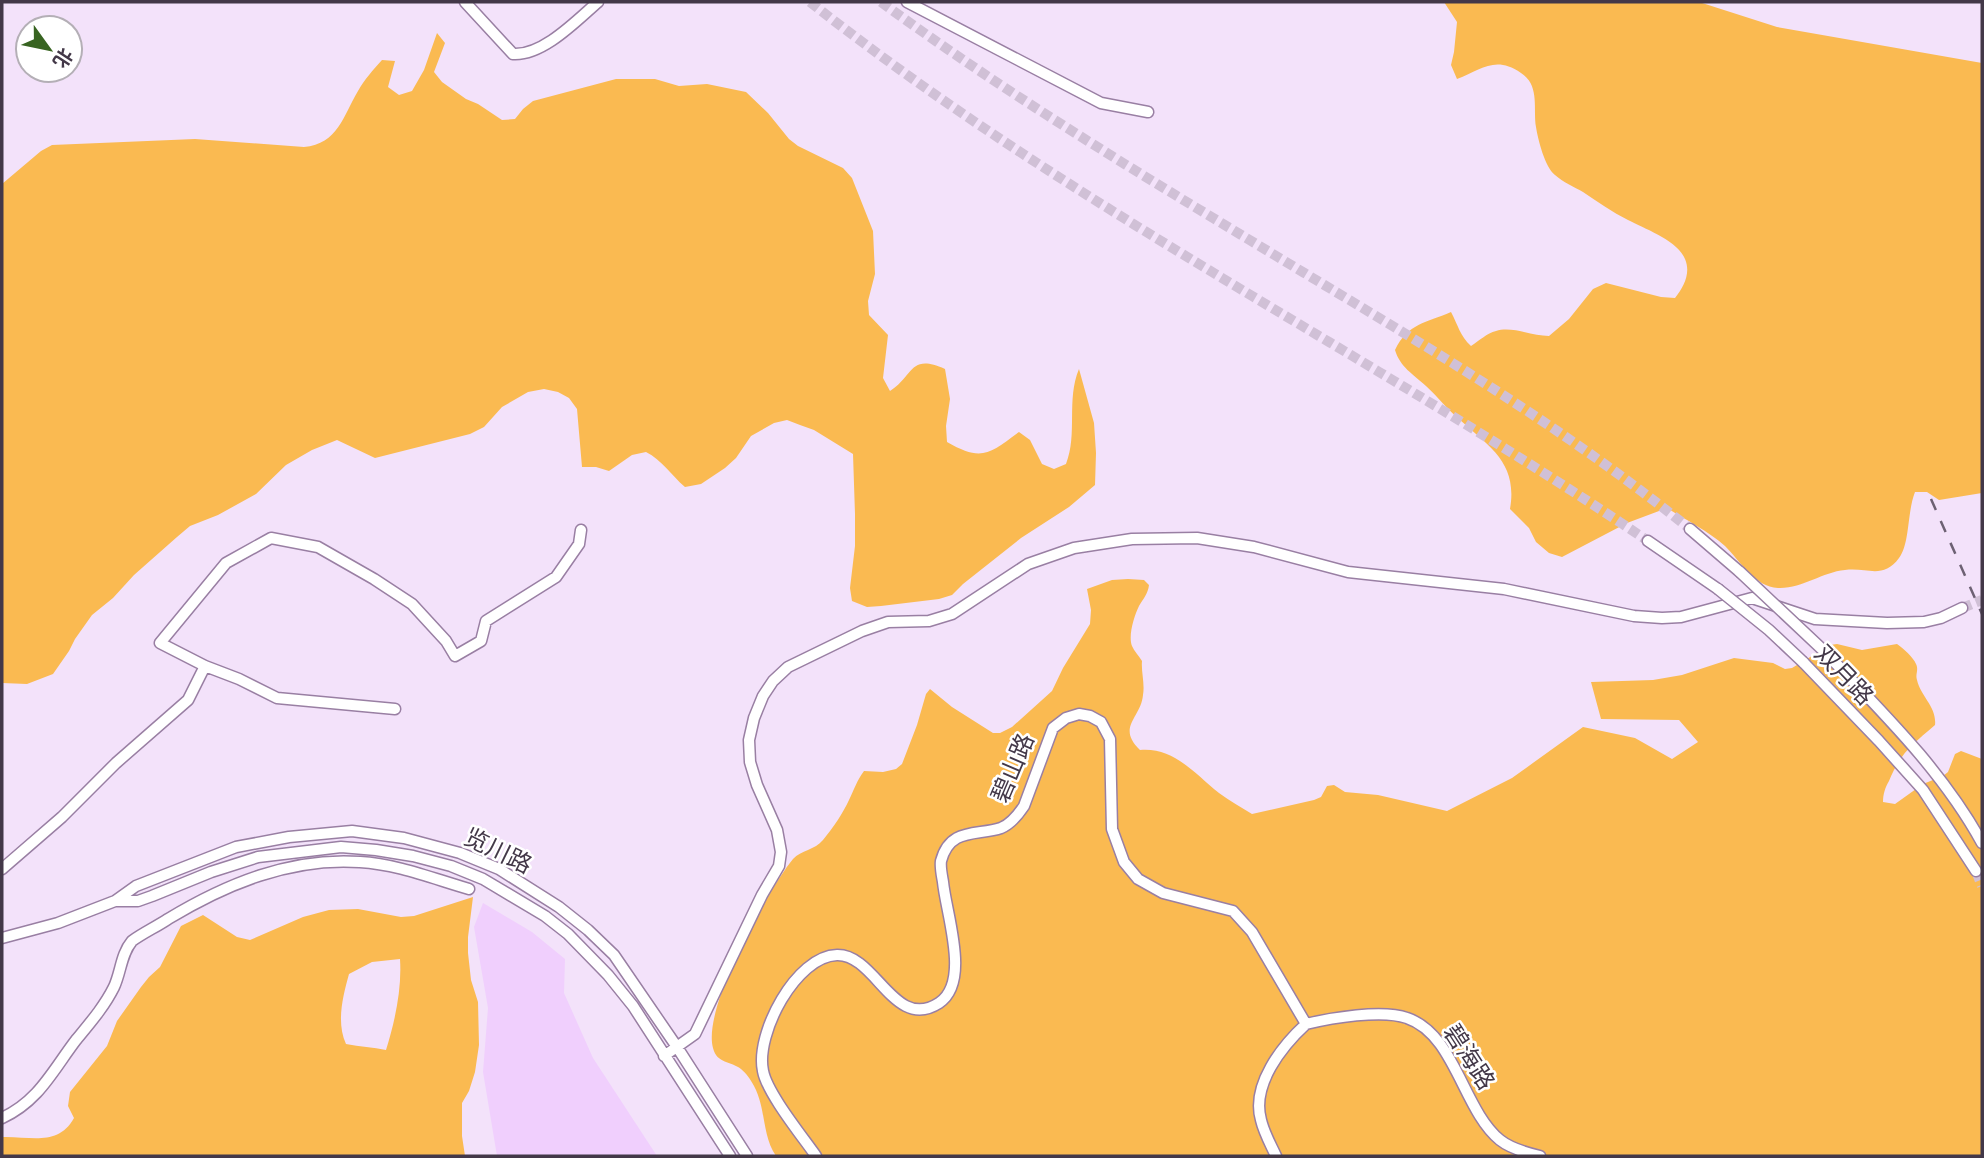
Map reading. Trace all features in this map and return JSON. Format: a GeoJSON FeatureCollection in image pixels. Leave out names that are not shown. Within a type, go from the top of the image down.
{"type":"FeatureCollection","features":[{"type":"Feature","properties":{"kind":"street"},"geometry":{"type":"LineString","coordinates":[[465,2],[513,54],[520,54],[532,52],[553,39],[598,2]]}},
{"type":"Feature","properties":{"kind":"street"},"geometry":{"type":"LineString","coordinates":[[907,2],[1101,103],[1148,111]]}},
{"type":"Feature","properties":{"kind":"street","name":"双月路"},"geometry":{"type":"LineString","coordinates":[[1690,528],[1824,651],[1894,725],[1968,818],[1982,844]]}},
{"type":"Feature","properties":{"kind":"street"},"geometry":{"type":"LineString","coordinates":[[395,709],[277,698],[160,643],[226,563],[271,538],[318,547],[374,579],[412,604],[446,641],[455,656],[481,642],[486,621],[556,577],[579,544],[581,530]]}},
{"type":"Feature","properties":{"kind":"street"},"geometry":{"type":"LineString","coordinates":[[664,1056],[695,1034],[762,895],[779,866],[781,852],[776,830],[750,762],[749,740],[754,718],[773,681],[788,667],[862,631],[888,622],[929,621],[952,614],[1028,564],[1074,548],[1132,539],[1197,538],[1254,547],[1348,572],[1504,589],[1634,616],[1662,618],[1681,617],[1752,598],[1815,619],[1887,623],[1924,622],[1941,618],[1962,608]]}},
{"type":"Feature","properties":{"kind":"street","name":"双月路"},"geometry":{"type":"LineString","coordinates":[[1648,541],[1718,589],[1769,630],[1803,663],[1923,790],[1976,872]]}},
{"type":"Feature","properties":{"kind":"street"},"geometry":{"type":"LineString","coordinates":[[2,869],[62,817],[116,762],[188,700],[205,666]]}},
{"type":"Feature","properties":{"kind":"street","name":"碧山路"},"geometry":{"type":"LineString","coordinates":[[816,1156],[769,1087],[762,1070],[763,1049],[769,1024],[786,994],[806,967],[836,955],[850,957],[865,968],[893,997],[908,1007],[924,1009],[940,1002],[954,985],[956,965],[941,862],[950,844],[962,834],[1003,827],[1016,818],[1024,806],[1053,728],[1066,718],[1079,714],[1101,722],[1110,739],[1112,830],[1124,862],[1138,879],[1163,893],[1233,911],[1252,932],[1306,1024]]}},
{"type":"Feature","properties":{"kind":"street","name":"览川路"},"geometry":{"type":"LineString","coordinates":[[2,937],[58,923],[115,901],[136,886],[236,847],[289,837],[352,831],[404,838],[460,853],[499,869],[559,907],[588,930],[614,956],[747,1156]]}},
{"type":"Feature","properties":{"kind":"street","name":"览川路"},"geometry":{"type":"LineString","coordinates":[[115,901],[138,901],[258,857],[341,847],[413,856],[479,877],[545,916],[594,959],[633,1006],[730,1156]]}},
{"type":"Feature","properties":{"kind":"street"},"geometry":{"type":"LineString","coordinates":[[2,1118],[23,1105],[42,1087],[90,1024],[112,991],[126,950],[132,941],[204,898],[268,873],[322,862],[354,861],[378,864],[469,889]]}},
{"type":"Feature","properties":{"kind":"street"},"geometry":{"type":"LineString","coordinates":[[479,877],[485,863]]}},
{"type":"Feature","properties":{"kind":"street","name":"碧海路"},"geometry":{"type":"LineString","coordinates":[[1306,1024],[1326,1019],[1380,1014],[1407,1018],[1432,1033],[1485,1123],[1500,1140],[1540,1156]]}},
{"type":"Feature","properties":{"kind":"street"},"geometry":{"type":"LineString","coordinates":[[1276,1156],[1260,1118],[1264,1084],[1274,1060],[1306,1024]]}},
{"type":"Feature","properties":{"kind":"shaded area"},"geometry":{"type":"Polygon","coordinates":[[[1444,2],[1699,2],[1777,27],[1982,63],[1982,493],[1939,500],[1927,492],[1915,492],[1903,552],[1893,565],[1881,571],[1837,571],[1787,588],[1770,587],[1762,583],[1748,572],[1725,546],[1667,508],[1627,523],[1562,557],[1549,553],[1536,542],[1529,528],[1510,509],[1510,479],[1499,457],[1408,370],[1395,350],[1412,329],[1451,312],[1471,346],[1489,333],[1502,330],[1549,336],[1569,319],[1593,289],[1606,283],[1675,298],[1686,280],[1687,264],[1681,252],[1668,241],[1616,214],[1551,171],[1538,139],[1533,90],[1521,73],[1503,65],[1496,65],[1481,68],[1457,79],[1451,65],[1457,22],[1444,2]]]}},
{"type":"Feature","properties":{"kind":"shaded area"},"geometry":{"type":"Polygon","coordinates":[[[437,33],[445,43],[434,72],[442,82],[466,99],[502,120],[515,119],[533,101],[616,79],[655,79],[679,86],[707,84],[746,92],[789,139],[843,168],[852,178],[873,231],[875,274],[868,301],[869,315],[888,335],[883,378],[890,391],[918,365],[933,365],[945,369],[950,399],[946,426],[947,442],[969,452],[985,453],[1019,432],[1030,440],[1042,464],[1054,469],[1066,464],[1069,453],[1073,393],[1079,369],[1094,423],[1095,485],[1069,507],[1021,538],[952,595],[939,599],[867,607],[852,601],[850,588],[855,546],[853,454],[814,430],[787,420],[774,423],[751,436],[736,458],[701,484],[685,487],[662,463],[646,452],[632,455],[609,471],[582,467],[577,409],[569,398],[544,389],[528,392],[502,407],[484,427],[470,434],[375,458],[337,440],[312,450],[286,465],[256,494],[218,515],[190,526],[177,537],[92,615],[53,674],[27,684],[2,683],[2,184],[52,145],[195,139],[304,147],[315,145],[332,135],[360,87],[382,60],[395,61],[388,87],[399,95],[412,91],[424,70],[437,33]]]}},
{"type":"Feature","properties":{"kind":"shaded area"},"geometry":{"type":"Polygon","coordinates":[[[1112,580],[1144,580],[1149,585],[1137,610],[1131,632],[1132,646],[1142,661],[1144,687],[1141,703],[1130,729],[1133,742],[1140,750],[1152,750],[1174,757],[1219,793],[1252,814],[1314,800],[1321,797],[1327,786],[1334,785],[1345,792],[1378,795],[1447,811],[1512,778],[1583,727],[1635,738],[1672,759],[1698,742],[1679,720],[1601,719],[1591,682],[1653,680],[1682,675],[1734,658],[1773,663],[1785,669],[1792,668],[1830,645],[1862,650],[1897,644],[1916,664],[1917,680],[1934,713],[1935,725],[1898,763],[1885,789],[1883,802],[1895,804],[1923,784],[1943,776],[1948,772],[1955,754],[1961,751],[1982,759],[1982,1156],[776,1156],[768,1140],[761,1103],[754,1086],[741,1069],[721,1060],[715,1053],[712,1030],[727,979],[768,896],[793,859],[816,846],[827,835],[844,810],[864,771],[883,772],[896,769],[902,764],[930,689],[952,707],[993,733],[1000,733],[1012,727],[1052,691],[1090,624],[1091,610],[1087,589],[1112,580]]]}},
{"type":"Feature","properties":{"kind":"shaded area"},"geometry":{"type":"Polygon","coordinates":[[[473,897],[468,953],[471,980],[478,1002],[479,1045],[475,1072],[462,1103],[465,1156],[2,1156],[2,1137],[43,1138],[60,1133],[67,1127],[74,1118],[68,1106],[70,1092],[107,1046],[117,1021],[141,987],[160,967],[181,926],[203,915],[237,937],[250,940],[303,917],[329,910],[358,909],[401,917],[414,916],[473,897]],[[400,959],[372,962],[349,974],[341,1018],[346,1044],[386,1050],[397,1005],[400,959]]]}},
{"type":"Feature","properties":{"kind":"shaded area"},"geometry":{"type":"Polygon","coordinates":[[[483,903],[532,932],[565,959],[564,993],[593,1058],[657,1156],[497,1156],[483,1072],[488,1008],[474,927],[483,903]]]}},
{"type":"Feature","properties":{"kind":"tunnel"},"geometry":{"type":"LineString","coordinates":[[810,2],[910,77],[1012,147],[1117,214],[1438,407],[1648,541]]}},
{"type":"Feature","properties":{"kind":"tunnel"},"geometry":{"type":"LineString","coordinates":[[881,2],[988,77],[1098,147],[1510,400],[1602,462],[1690,529]]}},
{"type":"Feature","properties":{"kind":"tunnel"},"geometry":{"type":"LineString","coordinates":[[1962,608],[1982,600]]}},
{"type":"Feature","properties":{"kind":"tunnel"},"geometry":{"type":"LineString","coordinates":[[1976,871],[1982,886]]}},
{"type":"Feature","properties":{"kind":"railway"},"geometry":{"type":"LineString","coordinates":[[1931,499],[1982,614]]}}]}
